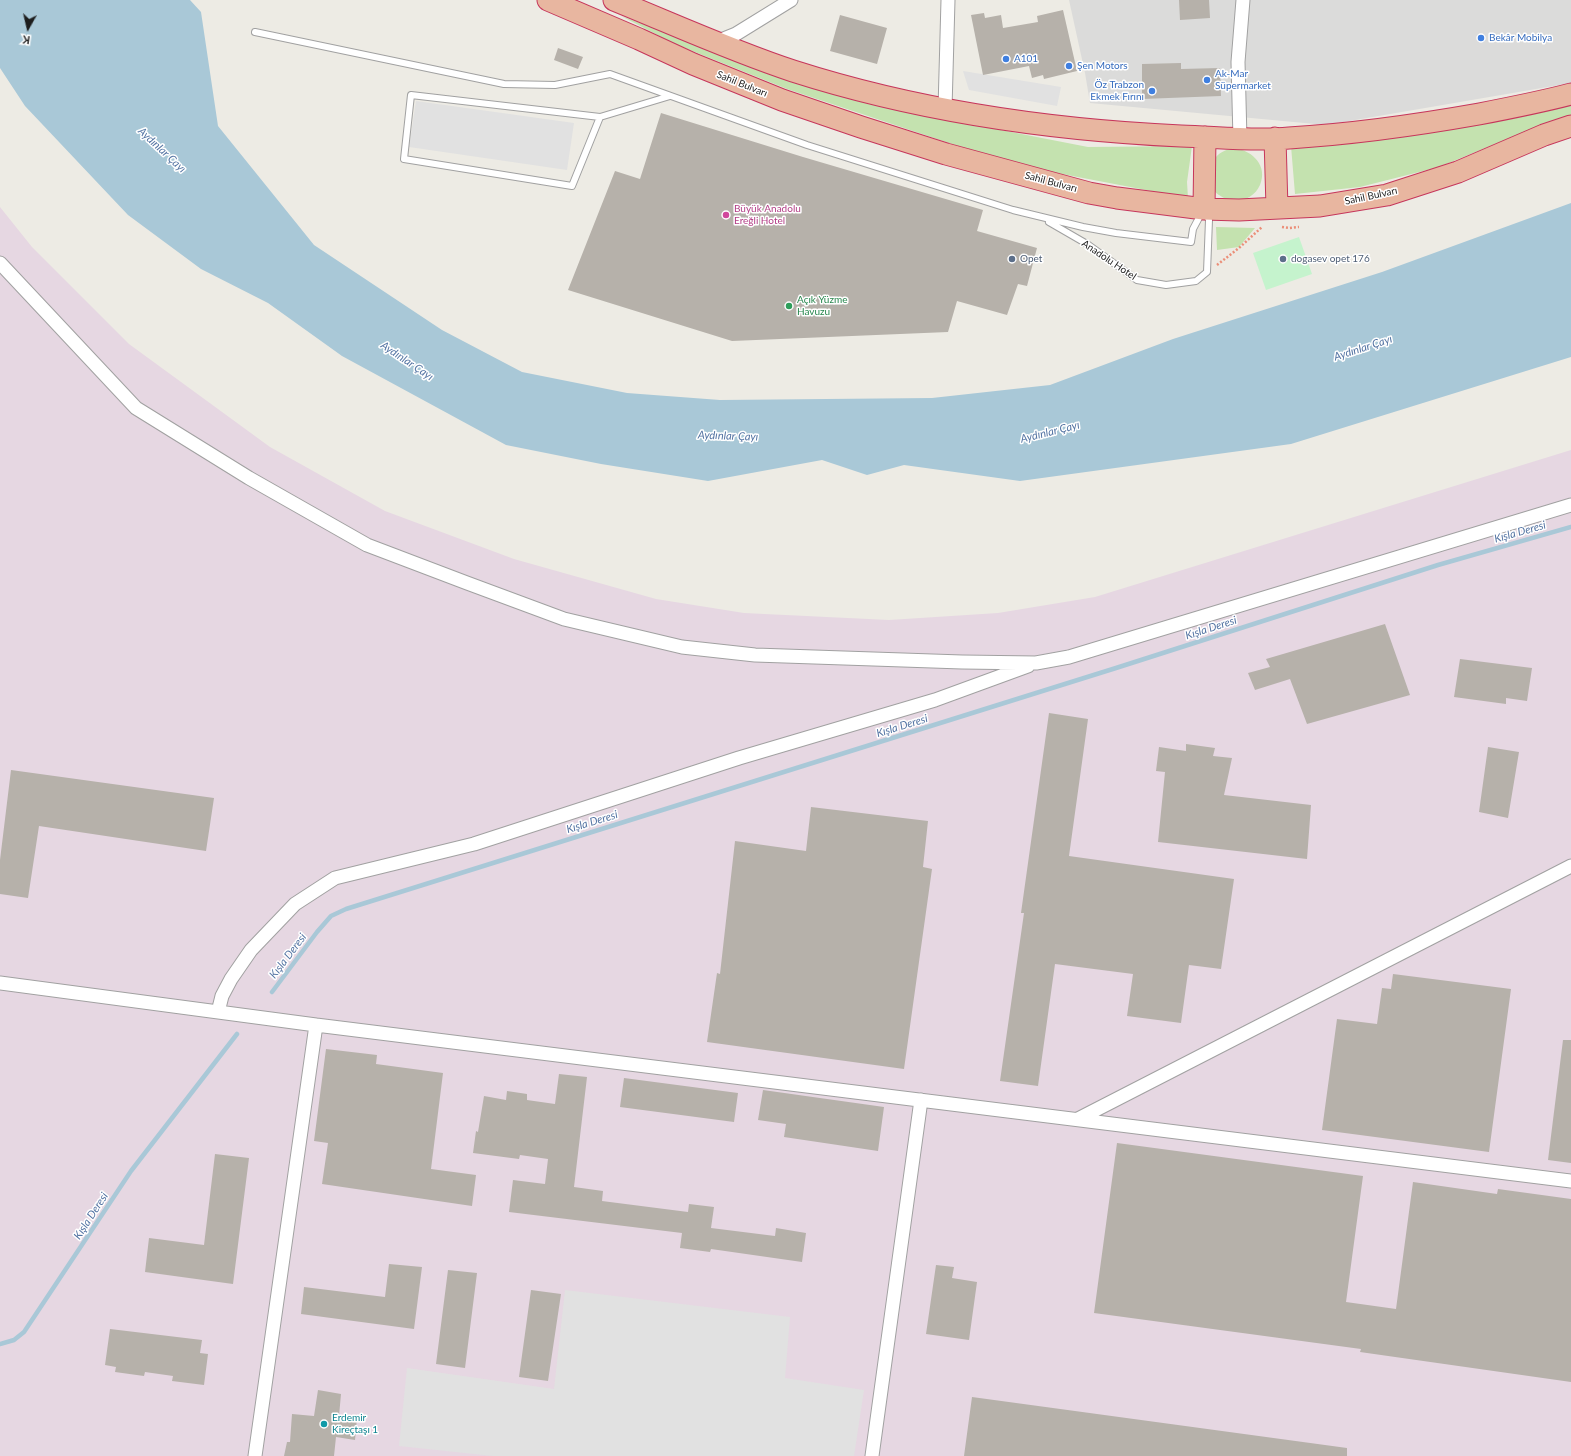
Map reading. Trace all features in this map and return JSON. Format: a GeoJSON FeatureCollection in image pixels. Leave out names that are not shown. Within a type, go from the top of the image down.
{"type":"FeatureCollection","features":[{"type":"Feature","properties":{"kind":"highway","name":"Sahil Bulvarı"},"geometry":{"type":"LineString","coordinates":[[548,0],[743,85],[861,127],[946,154],[1089,193],[1204,209],[1239,210],[1272,216],[1320,206],[1387,195],[1458,172],[1544,135],[1571,126]]}},
{"type":"Feature","properties":{"kind":"highway"},"geometry":{"type":"LineString","coordinates":[[614,0],[716,42],[799,73],[867,92],[967,113],[1082,130],[1240,139],[1275,138],[1425,124],[1544,102],[1571,94]]}},
{"type":"Feature","properties":{"kind":"highway"},"geometry":{"type":"LineString","coordinates":[[1204,209],[1205,137]]}},
{"type":"Feature","properties":{"kind":"highway"},"geometry":{"type":"LineString","coordinates":[[1272,216],[1275,138]]}},
{"type":"Feature","properties":{"kind":"street"},"geometry":{"type":"LineString","coordinates":[[716,42],[736,34],[791,0]]}},
{"type":"Feature","properties":{"kind":"street"},"geometry":{"type":"LineString","coordinates":[[945,109],[948,0]]}},
{"type":"Feature","properties":{"kind":"street"},"geometry":{"type":"LineString","coordinates":[[1240,139],[1238,62],[1243,0]]}},
{"type":"Feature","properties":{"kind":"street"},"geometry":{"type":"LineString","coordinates":[[0,263],[136,408],[250,478],[367,545],[564,619],[682,647],[755,655],[1036,663]]}},
{"type":"Feature","properties":{"kind":"street"},"geometry":{"type":"LineString","coordinates":[[218,1012],[222,996],[231,979],[251,950],[295,904],[335,878],[474,844],[739,758],[935,700],[1036,663],[1069,657],[1571,505]]}},
{"type":"Feature","properties":{"kind":"street"},"geometry":{"type":"LineString","coordinates":[[1078,1119],[1571,866]]}},
{"type":"Feature","properties":{"kind":"street"},"geometry":{"type":"LineString","coordinates":[[0,983],[316,1025],[1571,1181]]}},
{"type":"Feature","properties":{"kind":"street"},"geometry":{"type":"LineString","coordinates":[[255,1456],[316,1025]]}},
{"type":"Feature","properties":{"kind":"street"},"geometry":{"type":"LineString","coordinates":[[872,1456],[921,1100]]}},
{"type":"Feature","properties":{"kind":"lane"},"geometry":{"type":"LineString","coordinates":[[255,32],[504,84],[555,85],[610,74],[807,145],[1044,219],[1116,233],[1191,242],[1192,229],[1204,209]]}},
{"type":"Feature","properties":{"kind":"lane"},"geometry":{"type":"LineString","coordinates":[[600,117],[572,186],[404,159],[411,94],[600,117],[670,96]]}},
{"type":"Feature","properties":{"kind":"lane"},"geometry":{"type":"LineString","coordinates":[[1204,209],[1209,220],[1207,272]]}},
{"type":"Feature","properties":{"kind":"lane","name":"Anadolu Hotel"},"geometry":{"type":"LineString","coordinates":[[1044,219],[1087,244],[1137,280],[1166,285],[1196,281],[1207,272]]}},
{"type":"Feature","properties":{"kind":"path"},"geometry":{"type":"LineString","coordinates":[[1207,272],[1239,248],[1272,216]]}},
{"type":"Feature","properties":{"kind":"shaded area"},"geometry":{"type":"Polygon","coordinates":[[[1069,0],[1571,0],[1571,83],[1326,125],[1090,103],[1069,0]]]}},
{"type":"Feature","properties":{"kind":"shaded area"},"geometry":{"type":"Polygon","coordinates":[[[963,71],[1061,87],[1057,106],[969,90],[963,71]]]}},
{"type":"Feature","properties":{"kind":"shaded area"},"geometry":{"type":"Polygon","coordinates":[[[416,101],[574,123],[567,170],[409,147],[416,101]]]}},
{"type":"Feature","properties":{"kind":"shaded area"},"geometry":{"type":"Polygon","coordinates":[[[0,207],[32,247],[129,344],[270,447],[385,511],[514,559],[656,599],[744,613],[889,620],[998,613],[1095,597],[1571,450],[1571,1456],[0,1456],[0,207]]]}},
{"type":"Feature","properties":{"kind":"shaded area"},"geometry":{"type":"Polygon","coordinates":[[[565,1290],[790,1317],[785,1378],[864,1390],[854,1456],[493,1456],[399,1446],[407,1368],[554,1389],[565,1290]]]}},
{"type":"Feature","properties":{"kind":"green space"},"geometry":{"type":"Polygon","coordinates":[[[621,16],[792,79],[919,114],[1088,147],[1192,146],[1187,182],[1188,198],[1041,170],[967,149],[787,89],[675,44],[621,16]]]}},
{"type":"Feature","properties":{"kind":"green space"},"geometry":{"type":"Polygon","coordinates":[[[1571,102],[1571,117],[1522,133],[1439,167],[1360,187],[1295,194],[1291,146],[1571,102]]]}},
{"type":"Feature","properties":{"kind":"green space"},"geometry":{"type":"Polygon","coordinates":[[[1235,148],[1248,152],[1253,156],[1257,160],[1262,172],[1262,178],[1257,191],[1247,198],[1236,201],[1219,195],[1213,190],[1211,184],[1213,166],[1216,157],[1221,152],[1235,148]]]}},
{"type":"Feature","properties":{"kind":"green space"},"geometry":{"type":"Polygon","coordinates":[[[1216,227],[1255,228],[1239,247],[1217,250],[1216,227]]]}},
{"type":"Feature","properties":{"kind":"green space"},"geometry":{"type":"Polygon","coordinates":[[[1299,237],[1312,274],[1266,290],[1253,253],[1299,237]]]}},
{"type":"Feature","properties":{"kind":"water","name":"Aydınlar Çayı"},"geometry":{"type":"Polygon","coordinates":[[[0,0],[190,0],[201,12],[218,126],[314,245],[442,330],[522,372],[627,393],[720,400],[932,398],[1050,385],[1173,339],[1382,272],[1571,203],[1571,357],[1291,444],[1020,481],[904,465],[867,475],[822,460],[708,481],[601,464],[506,445],[342,356],[268,303],[201,269],[128,215],[25,106],[0,68],[0,0]]]}},
{"type":"Feature","properties":{"kind":"building"},"geometry":{"type":"Polygon","coordinates":[[[1179,0],[1209,0],[1210,18],[1180,20],[1179,0]]]}},
{"type":"Feature","properties":{"kind":"building"},"geometry":{"type":"Polygon","coordinates":[[[1063,10],[1077,71],[1044,79],[1043,75],[1032,78],[1029,66],[983,75],[971,15],[984,13],[985,18],[1001,15],[1003,28],[1038,22],[1037,16],[1063,10]]]}},
{"type":"Feature","properties":{"kind":"building"},"geometry":{"type":"Polygon","coordinates":[[[840,15],[887,28],[877,64],[830,51],[840,15]]]}},
{"type":"Feature","properties":{"kind":"building"},"geometry":{"type":"Polygon","coordinates":[[[558,48],[583,57],[578,69],[554,60],[558,48]]]}},
{"type":"Feature","properties":{"kind":"building"},"geometry":{"type":"Polygon","coordinates":[[[1181,63],[1181,69],[1220,68],[1221,96],[1142,99],[1142,64],[1181,63]]]}},
{"type":"Feature","properties":{"kind":"building","name":"Büyük Anadolu Ereğli Hotel"},"geometry":{"type":"Polygon","coordinates":[[[661,113],[983,210],[977,231],[1037,248],[1027,286],[1018,284],[1007,315],[957,301],[948,332],[732,341],[568,290],[615,171],[640,179],[661,113]]]}},
{"type":"Feature","properties":{"kind":"building"},"geometry":{"type":"Polygon","coordinates":[[[1385,624],[1410,695],[1307,724],[1290,679],[1255,690],[1248,673],[1270,667],[1266,659],[1385,624]]]}},
{"type":"Feature","properties":{"kind":"building"},"geometry":{"type":"Polygon","coordinates":[[[1460,659],[1532,668],[1527,701],[1506,698],[1506,704],[1454,697],[1460,659]]]}},
{"type":"Feature","properties":{"kind":"building"},"geometry":{"type":"Polygon","coordinates":[[[1049,713],[1088,719],[1069,856],[1234,879],[1221,969],[1189,965],[1181,1023],[1127,1016],[1133,974],[1055,964],[1038,1086],[1000,1081],[1024,913],[1021,913],[1049,713]]]}},
{"type":"Feature","properties":{"kind":"building"},"geometry":{"type":"Polygon","coordinates":[[[1186,744],[1215,748],[1213,756],[1232,758],[1224,795],[1311,805],[1307,859],[1158,842],[1165,772],[1156,771],[1159,747],[1186,751],[1186,744]]]}},
{"type":"Feature","properties":{"kind":"building"},"geometry":{"type":"Polygon","coordinates":[[[1488,747],[1519,752],[1508,818],[1479,812],[1488,747]]]}},
{"type":"Feature","properties":{"kind":"building"},"geometry":{"type":"Polygon","coordinates":[[[11,770],[214,798],[206,851],[39,826],[28,898],[0,894],[0,860],[11,770]]]}},
{"type":"Feature","properties":{"kind":"building"},"geometry":{"type":"Polygon","coordinates":[[[811,807],[928,821],[923,867],[932,869],[904,1069],[707,1042],[717,973],[720,974],[735,841],[806,851],[811,807]]]}},
{"type":"Feature","properties":{"kind":"building"},"geometry":{"type":"Polygon","coordinates":[[[1393,974],[1511,989],[1489,1152],[1322,1130],[1337,1019],[1377,1024],[1382,988],[1391,989],[1393,974]]]}},
{"type":"Feature","properties":{"kind":"building"},"geometry":{"type":"Polygon","coordinates":[[[1563,1040],[1571,1040],[1571,1163],[1548,1160],[1563,1040]]]}},
{"type":"Feature","properties":{"kind":"building"},"geometry":{"type":"Polygon","coordinates":[[[326,1049],[377,1055],[376,1064],[443,1073],[431,1169],[476,1175],[472,1206],[322,1184],[328,1143],[314,1141],[326,1049]]]}},
{"type":"Feature","properties":{"kind":"building"},"geometry":{"type":"Polygon","coordinates":[[[559,1074],[587,1077],[574,1187],[603,1191],[602,1201],[688,1212],[689,1204],[714,1207],[711,1228],[775,1236],[776,1228],[806,1233],[802,1262],[711,1249],[710,1252],[680,1248],[682,1233],[509,1212],[513,1180],[545,1184],[548,1159],[520,1155],[519,1159],[473,1153],[476,1131],[478,1132],[484,1096],[506,1100],[507,1091],[527,1094],[527,1100],[555,1104],[559,1074]]]}},
{"type":"Feature","properties":{"kind":"building"},"geometry":{"type":"Polygon","coordinates":[[[624,1078],[738,1093],[734,1122],[620,1107],[624,1078]]]}},
{"type":"Feature","properties":{"kind":"building"},"geometry":{"type":"Polygon","coordinates":[[[763,1090],[884,1107],[878,1151],[784,1137],[786,1124],[758,1120],[763,1090]]]}},
{"type":"Feature","properties":{"kind":"building"},"geometry":{"type":"Polygon","coordinates":[[[1117,1143],[1363,1176],[1346,1302],[1396,1309],[1413,1182],[1497,1194],[1498,1189],[1571,1199],[1571,1382],[1360,1352],[1361,1349],[1094,1313],[1117,1143]]]}},
{"type":"Feature","properties":{"kind":"building"},"geometry":{"type":"Polygon","coordinates":[[[215,1154],[249,1158],[233,1284],[145,1272],[149,1238],[204,1245],[215,1154]]]}},
{"type":"Feature","properties":{"kind":"building"},"geometry":{"type":"Polygon","coordinates":[[[389,1264],[422,1267],[414,1329],[301,1314],[304,1287],[385,1297],[389,1264]]]}},
{"type":"Feature","properties":{"kind":"building"},"geometry":{"type":"Polygon","coordinates":[[[936,1265],[954,1267],[952,1278],[977,1282],[969,1340],[926,1334],[936,1265]]]}},
{"type":"Feature","properties":{"kind":"building"},"geometry":{"type":"Polygon","coordinates":[[[448,1270],[477,1273],[465,1368],[436,1364],[448,1270]]]}},
{"type":"Feature","properties":{"kind":"building"},"geometry":{"type":"Polygon","coordinates":[[[531,1290],[561,1294],[548,1381],[519,1377],[531,1290]]]}},
{"type":"Feature","properties":{"kind":"building"},"geometry":{"type":"Polygon","coordinates":[[[110,1329],[202,1340],[200,1353],[208,1354],[204,1385],[172,1381],[173,1376],[145,1372],[144,1376],[115,1372],[116,1367],[105,1365],[110,1329]]]}},
{"type":"Feature","properties":{"kind":"building","name":"Erdemir Kireçtaşı 1"},"geometry":{"type":"Polygon","coordinates":[[[318,1390],[341,1394],[339,1416],[357,1418],[355,1440],[336,1437],[334,1456],[284,1456],[287,1442],[290,1442],[292,1414],[314,1416],[318,1390]]]}},
{"type":"Feature","properties":{"kind":"building"},"geometry":{"type":"Polygon","coordinates":[[[972,1397],[1347,1448],[1347,1456],[964,1456],[972,1397]]]}},
{"type":"Feature","properties":{"kind":"waterway","name":"Kışla Deresi"},"geometry":{"type":"LineString","coordinates":[[272,992],[317,932],[331,916],[346,909],[1116,668],[1438,565],[1571,527]]}},
{"type":"Feature","properties":{"kind":"waterway","name":"Kışla Deresi"},"geometry":{"type":"LineString","coordinates":[[0,1344],[14,1340],[24,1332],[131,1171],[237,1034]]}},
{"type":"Feature","properties":{"kind":"place","name":"Bekâr Mobilya"},"geometry":{"type":"Point","coordinates":[1481,38]}},
{"type":"Feature","properties":{"kind":"place","name":"A101"},"geometry":{"type":"Point","coordinates":[1006,59]}},
{"type":"Feature","properties":{"kind":"place","name":"Şen Motors"},"geometry":{"type":"Point","coordinates":[1069,66]}},
{"type":"Feature","properties":{"kind":"place","name":"Ak-Mar Süpermarket"},"geometry":{"type":"Point","coordinates":[1207,80]}},
{"type":"Feature","properties":{"kind":"place","name":"Öz Trabzon Ekmek Fırını"},"geometry":{"type":"Point","coordinates":[1152,91]}},
{"type":"Feature","properties":{"kind":"place","name":"Büyük Anadolu Ereğli Hotel"},"geometry":{"type":"Point","coordinates":[726,215]}},
{"type":"Feature","properties":{"kind":"place","name":"Opet"},"geometry":{"type":"Point","coordinates":[1012,259]}},
{"type":"Feature","properties":{"kind":"place","name":"dogasev opet 176"},"geometry":{"type":"Point","coordinates":[1283,259]}},
{"type":"Feature","properties":{"kind":"place","name":"Açık Yüzme Havuzu"},"geometry":{"type":"Point","coordinates":[789,306]}},
{"type":"Feature","properties":{"kind":"place","name":"Erdemir Kireçtaşı 1"},"geometry":{"type":"Point","coordinates":[324,1424]}}]}
